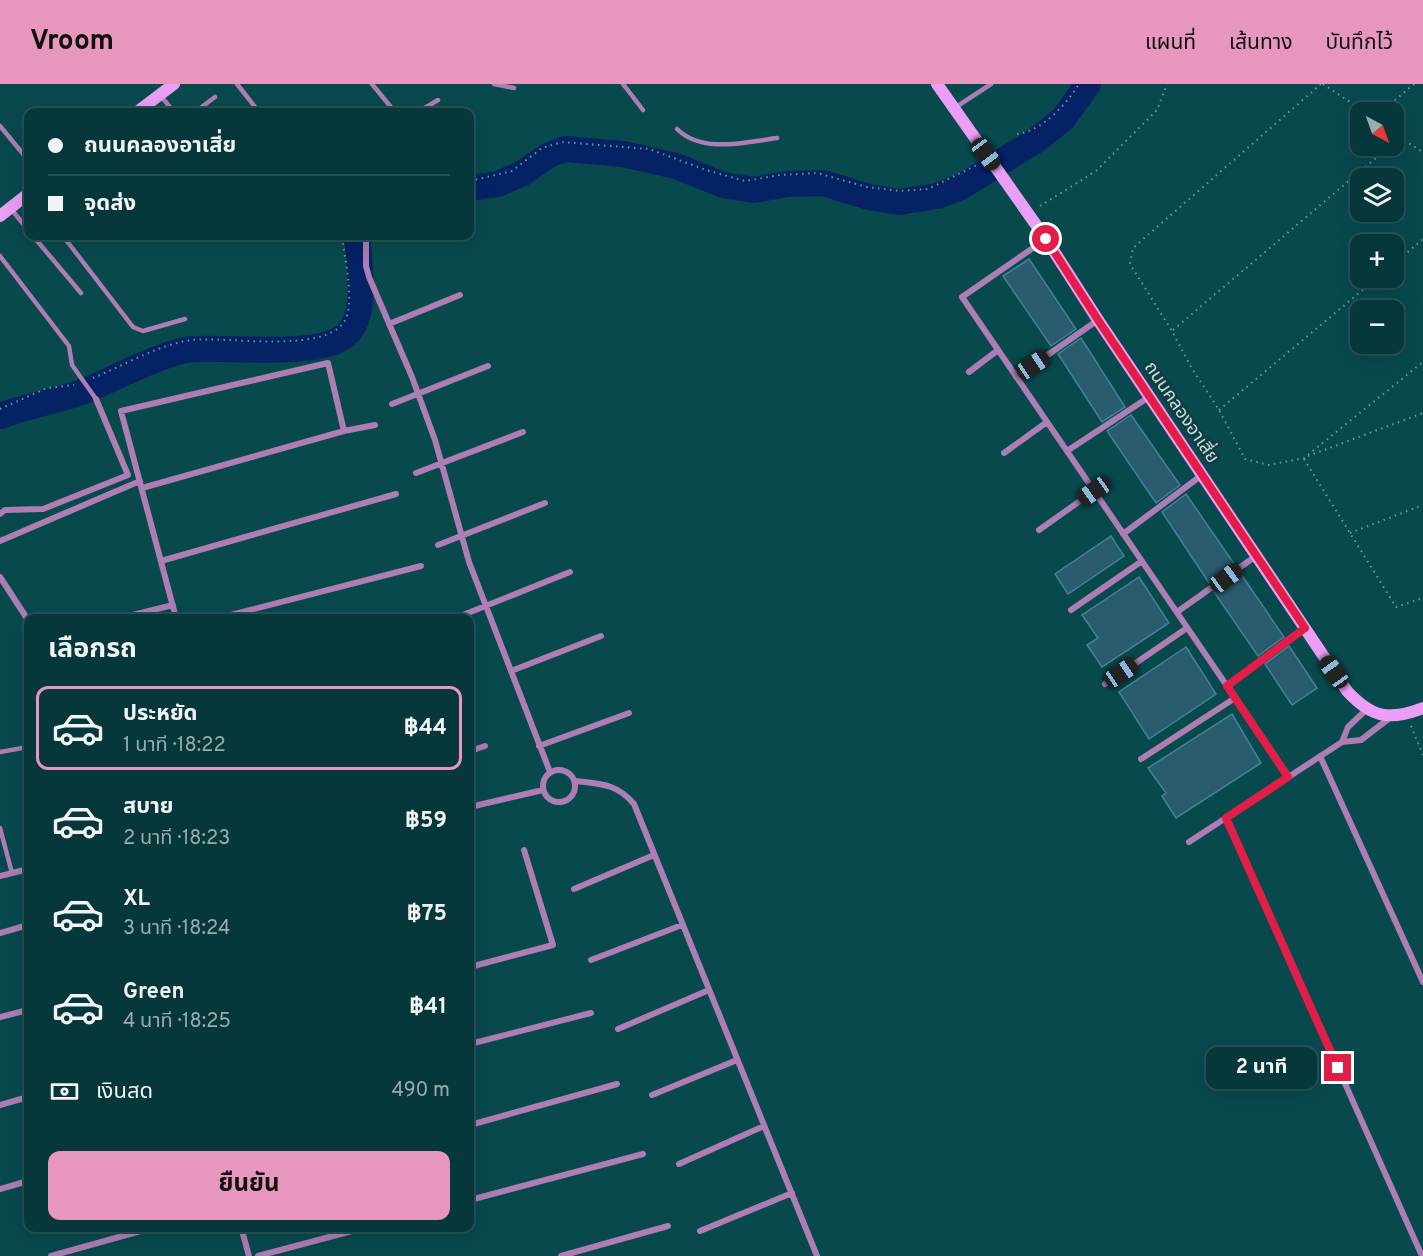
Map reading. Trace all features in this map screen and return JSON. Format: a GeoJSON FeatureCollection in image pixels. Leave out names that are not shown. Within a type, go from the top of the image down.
{"type":"FeatureCollection","features":[{"type":"Feature","properties":{"kind":"street"},"geometry":{"type":"LineString","coordinates":[[141,108],[174,84]]}},
{"type":"Feature","properties":{"kind":"street","name":"ถนนคลองอาเสี่ย"},"geometry":{"type":"LineString","coordinates":[[937,84],[983,159],[1003,176],[1347,691],[1367,709]]}},
{"type":"Feature","properties":{"kind":"street"},"geometry":{"type":"LineString","coordinates":[[5,212],[24,197]]}},
{"type":"Feature","properties":{"kind":"street"},"geometry":{"type":"LineString","coordinates":[[1046,239],[962,297],[1288,777]]}},
{"type":"Feature","properties":{"kind":"street"},"geometry":{"type":"LineString","coordinates":[[366,240],[366,266],[418,393],[486,606],[550,772]]}},
{"type":"Feature","properties":{"kind":"street"},"geometry":{"type":"LineString","coordinates":[[389,324],[460,295]]}},
{"type":"Feature","properties":{"kind":"street"},"geometry":{"type":"LineString","coordinates":[[1016,376],[1098,320]]}},
{"type":"Feature","properties":{"kind":"street"},"geometry":{"type":"LineString","coordinates":[[969,372],[998,350]]}},
{"type":"Feature","properties":{"kind":"street"},"geometry":{"type":"LineString","coordinates":[[175,614],[121,411],[328,363],[344,431]]}},
{"type":"Feature","properties":{"kind":"street"},"geometry":{"type":"LineString","coordinates":[[392,404],[489,366]]}},
{"type":"Feature","properties":{"kind":"street"},"geometry":{"type":"LineString","coordinates":[[1067,452],[1149,396]]}},
{"type":"Feature","properties":{"kind":"street"},"geometry":{"type":"LineString","coordinates":[[0,514],[5,510],[43,509],[128,475],[96,399]]}},
{"type":"Feature","properties":{"kind":"street"},"geometry":{"type":"LineString","coordinates":[[1004,453],[1047,422]]}},
{"type":"Feature","properties":{"kind":"street"},"geometry":{"type":"LineString","coordinates":[[142,488],[344,431],[375,425]]}},
{"type":"Feature","properties":{"kind":"street"},"geometry":{"type":"LineString","coordinates":[[417,473],[523,432]]}},
{"type":"Feature","properties":{"kind":"street"},"geometry":{"type":"LineString","coordinates":[[1123,534],[1202,474]]}},
{"type":"Feature","properties":{"kind":"street"},"geometry":{"type":"LineString","coordinates":[[0,541],[140,480]]}},
{"type":"Feature","properties":{"kind":"street"},"geometry":{"type":"LineString","coordinates":[[1039,530],[1094,491]]}},
{"type":"Feature","properties":{"kind":"street"},"geometry":{"type":"LineString","coordinates":[[161,561],[396,494]]}},
{"type":"Feature","properties":{"kind":"street"},"geometry":{"type":"LineString","coordinates":[[438,545],[545,502]]}},
{"type":"Feature","properties":{"kind":"street"},"geometry":{"type":"LineString","coordinates":[[1177,612],[1257,555]]}},
{"type":"Feature","properties":{"kind":"street"},"geometry":{"type":"LineString","coordinates":[[1071,610],[1142,561]]}},
{"type":"Feature","properties":{"kind":"street"},"geometry":{"type":"LineString","coordinates":[[235,614],[421,566]]}},
{"type":"Feature","properties":{"kind":"street"},"geometry":{"type":"LineString","coordinates":[[466,614],[570,572]]}},
{"type":"Feature","properties":{"kind":"street"},"geometry":{"type":"LineString","coordinates":[[0,577],[24,614]]}},
{"type":"Feature","properties":{"kind":"street"},"geometry":{"type":"LineString","coordinates":[[138,614],[173,605]]}},
{"type":"Feature","properties":{"kind":"street"},"geometry":{"type":"LineString","coordinates":[[1105,684],[1188,628]]}},
{"type":"Feature","properties":{"kind":"street"},"geometry":{"type":"LineString","coordinates":[[1227,686],[1305,628]]}},
{"type":"Feature","properties":{"kind":"street"},"geometry":{"type":"LineString","coordinates":[[511,671],[601,636]]}},
{"type":"Feature","properties":{"kind":"street"},"geometry":{"type":"LineString","coordinates":[[1141,759],[1235,698]]}},
{"type":"Feature","properties":{"kind":"street"},"geometry":{"type":"LineString","coordinates":[[1342,742],[1348,727],[1367,709],[1382,716],[1406,715],[1423,708]]}},
{"type":"Feature","properties":{"kind":"street"},"geometry":{"type":"LineString","coordinates":[[539,746],[629,713]]}},
{"type":"Feature","properties":{"kind":"street"},"geometry":{"type":"LineString","coordinates":[[1189,842],[1342,742],[1361,740],[1393,715]]}},
{"type":"Feature","properties":{"kind":"street"},"geometry":{"type":"LineString","coordinates":[[474,750],[485,747]]}},
{"type":"Feature","properties":{"kind":"street"},"geometry":{"type":"LineString","coordinates":[[1320,756],[1423,982]]}},
{"type":"Feature","properties":{"kind":"street"},"geometry":{"type":"LineString","coordinates":[[550,772],[563,770],[575,781],[606,785],[624,791],[634,804],[818,1256]]}},
{"type":"Feature","properties":{"kind":"street"},"geometry":{"type":"LineString","coordinates":[[550,772],[543,784],[543,790],[554,801],[561,802],[574,793],[575,781]]}},
{"type":"Feature","properties":{"kind":"street"},"geometry":{"type":"LineString","coordinates":[[474,806],[543,790]]}},
{"type":"Feature","properties":{"kind":"street"},"geometry":{"type":"LineString","coordinates":[[1226,818],[1422,1256]]}},
{"type":"Feature","properties":{"kind":"street"},"geometry":{"type":"LineString","coordinates":[[474,965],[553,945],[524,850]]}},
{"type":"Feature","properties":{"kind":"street"},"geometry":{"type":"LineString","coordinates":[[574,889],[654,855]]}},
{"type":"Feature","properties":{"kind":"street"},"geometry":{"type":"LineString","coordinates":[[0,876],[24,870]]}},
{"type":"Feature","properties":{"kind":"street"},"geometry":{"type":"LineString","coordinates":[[591,960],[682,925]]}},
{"type":"Feature","properties":{"kind":"street"},"geometry":{"type":"LineString","coordinates":[[0,933],[24,926]]}},
{"type":"Feature","properties":{"kind":"street"},"geometry":{"type":"LineString","coordinates":[[618,1029],[709,990]]}},
{"type":"Feature","properties":{"kind":"street"},"geometry":{"type":"LineString","coordinates":[[0,1017],[24,1011]]}},
{"type":"Feature","properties":{"kind":"street"},"geometry":{"type":"LineString","coordinates":[[474,1043],[591,1013]]}},
{"type":"Feature","properties":{"kind":"street"},"geometry":{"type":"LineString","coordinates":[[652,1095],[737,1060]]}},
{"type":"Feature","properties":{"kind":"street"},"geometry":{"type":"LineString","coordinates":[[474,1124],[617,1084]]}},
{"type":"Feature","properties":{"kind":"street"},"geometry":{"type":"LineString","coordinates":[[0,1105],[24,1098]]}},
{"type":"Feature","properties":{"kind":"street"},"geometry":{"type":"LineString","coordinates":[[679,1164],[764,1126]]}},
{"type":"Feature","properties":{"kind":"street"},"geometry":{"type":"LineString","coordinates":[[474,1199],[643,1154]]}},
{"type":"Feature","properties":{"kind":"street"},"geometry":{"type":"LineString","coordinates":[[0,1189],[24,1182]]}},
{"type":"Feature","properties":{"kind":"street"},"geometry":{"type":"LineString","coordinates":[[700,1230],[792,1193]]}},
{"type":"Feature","properties":{"kind":"street"},"geometry":{"type":"LineString","coordinates":[[561,1256],[668,1226]]}},
{"type":"Feature","properties":{"kind":"street"},"geometry":{"type":"LineString","coordinates":[[51,1256],[137,1232]]}},
{"type":"Feature","properties":{"kind":"street"},"geometry":{"type":"LineString","coordinates":[[242,1232],[249,1256]]}},
{"type":"Feature","properties":{"kind":"street"},"geometry":{"type":"LineString","coordinates":[[258,1256],[348,1232]]}},
{"type":"Feature","properties":{"kind":"lane"},"geometry":{"type":"LineString","coordinates":[[237,84],[256,108]]}},
{"type":"Feature","properties":{"kind":"lane"},"geometry":{"type":"LineString","coordinates":[[372,84],[391,108]]}},
{"type":"Feature","properties":{"kind":"lane"},"geometry":{"type":"LineString","coordinates":[[494,84],[514,88]]}},
{"type":"Feature","properties":{"kind":"lane"},"geometry":{"type":"LineString","coordinates":[[623,84],[643,110]]}},
{"type":"Feature","properties":{"kind":"lane"},"geometry":{"type":"LineString","coordinates":[[954,109],[991,84]]}},
{"type":"Feature","properties":{"kind":"lane"},"geometry":{"type":"LineString","coordinates":[[160,94],[171,108]]}},
{"type":"Feature","properties":{"kind":"lane"},"geometry":{"type":"LineString","coordinates":[[200,108],[215,97]]}},
{"type":"Feature","properties":{"kind":"lane"},"geometry":{"type":"LineString","coordinates":[[425,108],[438,100]]}},
{"type":"Feature","properties":{"kind":"lane"},"geometry":{"type":"LineString","coordinates":[[0,126],[24,155]]}},
{"type":"Feature","properties":{"kind":"lane"},"geometry":{"type":"LineString","coordinates":[[677,129],[685,137],[725,145],[777,138]]}},
{"type":"Feature","properties":{"kind":"lane"},"geometry":{"type":"LineString","coordinates":[[5,212],[24,227]]}},
{"type":"Feature","properties":{"kind":"lane"},"geometry":{"type":"LineString","coordinates":[[36,240],[81,293]]}},
{"type":"Feature","properties":{"kind":"lane"},"geometry":{"type":"LineString","coordinates":[[66,240],[133,327],[143,331],[185,319]]}},
{"type":"Feature","properties":{"kind":"lane"},"geometry":{"type":"LineString","coordinates":[[0,256],[69,346],[72,365],[96,399]]}},
{"type":"Feature","properties":{"kind":"lane"},"geometry":{"type":"LineString","coordinates":[[0,752],[24,748]]}},
{"type":"Feature","properties":{"kind":"lane"},"geometry":{"type":"LineString","coordinates":[[0,828],[12,873]]}},
{"type":"Feature","properties":{"kind":"path"},"geometry":{"type":"LineString","coordinates":[[1017,134],[1024,133],[1059,110],[1079,84]]}},
{"type":"Feature","properties":{"kind":"path"},"geometry":{"type":"LineString","coordinates":[[1028,214],[1096,171],[1157,110],[1167,84]]}},
{"type":"Feature","properties":{"kind":"path"},"geometry":{"type":"LineString","coordinates":[[1350,102],[1322,84],[1133,248],[1130,264],[1173,331],[1191,367],[1219,410],[1245,459],[1269,465],[1304,458],[1423,412]]}},
{"type":"Feature","properties":{"kind":"path"},"geometry":{"type":"LineString","coordinates":[[1393,102],[1414,84]]}},
{"type":"Feature","properties":{"kind":"path"},"geometry":{"type":"LineString","coordinates":[[1404,141],[1423,152]]}},
{"type":"Feature","properties":{"kind":"path"},"geometry":{"type":"LineString","coordinates":[[474,180],[512,171],[542,148],[562,142],[649,149],[706,170],[745,181],[780,175],[818,173],[867,187],[899,191],[928,189],[983,159]]}},
{"type":"Feature","properties":{"kind":"path"},"geometry":{"type":"LineString","coordinates":[[1173,331],[1378,156]]}},
{"type":"Feature","properties":{"kind":"path"},"geometry":{"type":"LineString","coordinates":[[1404,255],[1423,239]]}},
{"type":"Feature","properties":{"kind":"path"},"geometry":{"type":"LineString","coordinates":[[89,380],[137,358],[191,340],[297,340],[315,338],[335,331],[346,319],[347,308],[348,271],[343,240]]}},
{"type":"Feature","properties":{"kind":"path"},"geometry":{"type":"LineString","coordinates":[[1219,410],[1365,288]]}},
{"type":"Feature","properties":{"kind":"path"},"geometry":{"type":"LineString","coordinates":[[1304,458],[1423,362]]}},
{"type":"Feature","properties":{"kind":"path"},"geometry":{"type":"LineString","coordinates":[[0,409],[47,388],[80,384]]}},
{"type":"Feature","properties":{"kind":"path"},"geometry":{"type":"LineString","coordinates":[[1304,458],[1396,608],[1423,598]]}},
{"type":"Feature","properties":{"kind":"path"},"geometry":{"type":"LineString","coordinates":[[1350,533],[1423,505]]}},
{"type":"Feature","properties":{"kind":"path"},"geometry":{"type":"LineString","coordinates":[[1406,715],[1423,755]]}},
{"type":"Feature","properties":{"kind":"building"},"geometry":{"type":"Polygon","coordinates":[[[1029,259],[1076,329],[1051,346],[1003,276],[1029,259]]]}},
{"type":"Feature","properties":{"kind":"building"},"geometry":{"type":"Polygon","coordinates":[[[1081,338],[1125,407],[1102,422],[1058,354],[1081,338]]]}},
{"type":"Feature","properties":{"kind":"building"},"geometry":{"type":"Polygon","coordinates":[[[1131,415],[1180,485],[1156,503],[1107,431],[1131,415]]]}},
{"type":"Feature","properties":{"kind":"building"},"geometry":{"type":"Polygon","coordinates":[[[1186,494],[1235,565],[1209,583],[1162,512],[1186,494]]]}},
{"type":"Feature","properties":{"kind":"building"},"geometry":{"type":"Polygon","coordinates":[[[1111,536],[1124,556],[1068,594],[1055,574],[1111,536]]]}},
{"type":"Feature","properties":{"kind":"building"},"geometry":{"type":"Polygon","coordinates":[[[1241,574],[1284,637],[1258,656],[1214,592],[1241,574]]]}},
{"type":"Feature","properties":{"kind":"building"},"geometry":{"type":"Polygon","coordinates":[[[1139,577],[1169,623],[1102,667],[1087,645],[1098,638],[1082,615],[1139,577]]]}},
{"type":"Feature","properties":{"kind":"building"},"geometry":{"type":"Polygon","coordinates":[[[1289,646],[1317,688],[1292,705],[1265,664],[1289,646]]]}},
{"type":"Feature","properties":{"kind":"building"},"geometry":{"type":"Polygon","coordinates":[[[1186,647],[1216,694],[1149,739],[1119,692],[1186,647]]]}},
{"type":"Feature","properties":{"kind":"building"},"geometry":{"type":"Polygon","coordinates":[[[1232,714],[1261,763],[1176,818],[1162,796],[1166,793],[1148,768],[1232,714]]]}},
{"type":"Feature","properties":{"kind":"waterway"},"geometry":{"type":"LineString","coordinates":[[474,187],[498,184],[523,173],[547,156],[565,149],[623,154],[676,166],[723,185],[754,190],[787,184],[823,183],[869,197],[899,202],[937,196],[961,187],[1035,141],[1063,119],[1088,84]]}},
{"type":"Feature","properties":{"kind":"waterway"},"geometry":{"type":"LineString","coordinates":[[0,416],[79,393],[181,351],[291,349],[328,344],[342,338],[351,330],[360,306],[361,276],[357,240]]}},
{"type":"Feature","properties":{"kind":"route"},"geometry":{"type":"LineString","coordinates":[[1046,239],[1305,628],[1227,686],[1288,777],[1226,818],[1338,1068]]}}]}
